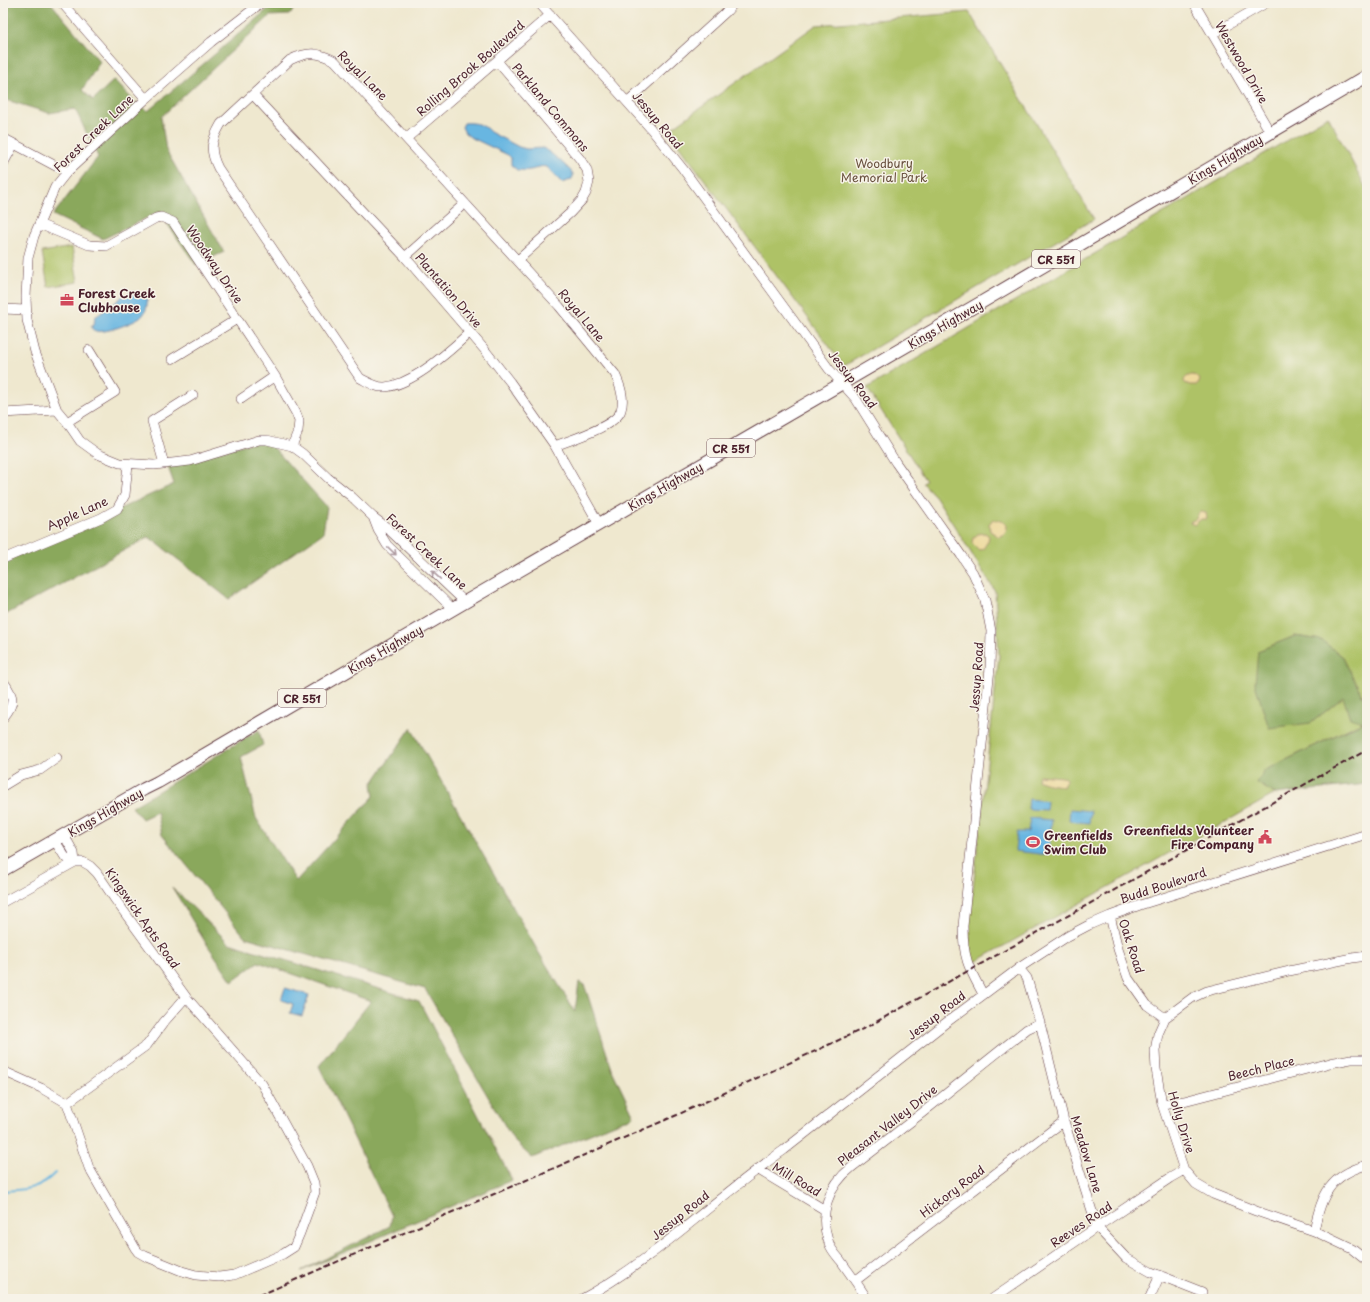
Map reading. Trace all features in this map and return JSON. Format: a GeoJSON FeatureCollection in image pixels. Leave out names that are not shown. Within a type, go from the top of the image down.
{"type":"FeatureCollection","features":[{"type":"Feature","properties":{"kind":"main road","name":"Kings Highway"},"geometry":{"type":"LineString","coordinates":[[3,870],[158,782],[1161,198],[1270,132],[1367,76]]}},
{"type":"Feature","properties":{"kind":"street"},"geometry":{"type":"LineString","coordinates":[[62,3],[146,99]]}},
{"type":"Feature","properties":{"kind":"street","name":"Forest Creek Lane"},"geometry":{"type":"LineString","coordinates":[[261,3],[211,42],[146,99],[67,172],[56,187],[39,224],[28,258],[26,310],[34,352],[57,410],[80,441],[98,454],[120,463],[154,465],[190,461],[259,440],[268,440],[292,446],[385,526],[465,602]]}},
{"type":"Feature","properties":{"kind":"street","name":"Jessup Road"},"geometry":{"type":"LineString","coordinates":[[539,3],[651,129],[683,169],[829,369],[856,399],[896,463],[962,555],[973,573],[985,600],[991,631],[990,668],[962,926],[966,958],[970,970],[983,994],[651,1253],[608,1285],[582,1299]]}},
{"type":"Feature","properties":{"kind":"street"},"geometry":{"type":"LineString","coordinates":[[627,102],[734,3]]}},
{"type":"Feature","properties":{"kind":"street","name":"Westwood Drive"},"geometry":{"type":"LineString","coordinates":[[1194,3],[1270,132]]}},
{"type":"Feature","properties":{"kind":"street"},"geometry":{"type":"LineString","coordinates":[[1212,34],[1266,3]]}},
{"type":"Feature","properties":{"kind":"street","name":"Rolling Brook Boulevard"},"geometry":{"type":"LineString","coordinates":[[406,138],[550,15]]}},
{"type":"Feature","properties":{"kind":"street","name":"Royal Lane"},"geometry":{"type":"LineString","coordinates":[[470,332],[447,353],[407,380],[396,385],[385,388],[372,385],[360,378],[227,181],[213,158],[212,148],[214,137],[221,124],[290,60],[305,54],[324,55],[336,61],[560,306],[615,374],[621,386],[622,398],[621,411],[615,419],[604,427],[555,446]]}},
{"type":"Feature","properties":{"kind":"street","name":"Parkland Commons"},"geometry":{"type":"LineString","coordinates":[[497,61],[580,159],[587,170],[589,182],[582,200],[570,213],[518,260]]}},
{"type":"Feature","properties":{"kind":"street","name":"Plantation Drive"},"geometry":{"type":"LineString","coordinates":[[253,95],[405,257],[470,332],[510,382],[555,446],[600,524]]}},
{"type":"Feature","properties":{"kind":"street"},"geometry":{"type":"LineString","coordinates":[[3,138],[67,172]]}},
{"type":"Feature","properties":{"kind":"street"},"geometry":{"type":"LineString","coordinates":[[3,164],[14,144]]}},
{"type":"Feature","properties":{"kind":"street"},"geometry":{"type":"LineString","coordinates":[[405,257],[465,203]]}},
{"type":"Feature","properties":{"kind":"street","name":"Woodway Drive"},"geometry":{"type":"LineString","coordinates":[[39,224],[89,245],[106,246],[156,218],[161,217],[172,222],[275,376],[296,413],[299,421],[298,430],[292,446]]}},
{"type":"Feature","properties":{"kind":"street"},"geometry":{"type":"LineString","coordinates":[[3,309],[26,310]]}},
{"type":"Feature","properties":{"kind":"street"},"geometry":{"type":"LineString","coordinates":[[172,359],[237,319]]}},
{"type":"Feature","properties":{"kind":"street"},"geometry":{"type":"LineString","coordinates":[[67,422],[115,392],[89,350]]}},
{"type":"Feature","properties":{"kind":"street"},"geometry":{"type":"LineString","coordinates":[[241,399],[275,376]]}},
{"type":"Feature","properties":{"kind":"street"},"geometry":{"type":"LineString","coordinates":[[164,464],[152,421],[193,395]]}},
{"type":"Feature","properties":{"kind":"street"},"geometry":{"type":"LineString","coordinates":[[3,413],[57,410]]}},
{"type":"Feature","properties":{"kind":"street","name":"Apple Lane"},"geometry":{"type":"LineString","coordinates":[[3,559],[101,518],[117,509],[125,495],[128,464]]}},
{"type":"Feature","properties":{"kind":"street","name":"Forest Creek Lane"},"geometry":{"type":"LineString","coordinates":[[373,517],[378,530],[387,545],[453,609]]}},
{"type":"Feature","properties":{"kind":"street"},"geometry":{"type":"LineString","coordinates":[[3,680],[10,690],[13,698],[12,706],[3,718]]}},
{"type":"Feature","properties":{"kind":"street"},"geometry":{"type":"LineString","coordinates":[[3,786],[21,775],[40,770],[57,758]]}},
{"type":"Feature","properties":{"kind":"street","name":"Budd Boulevard"},"geometry":{"type":"LineString","coordinates":[[983,994],[1068,936],[1110,916],[1140,905],[1367,834]]}},
{"type":"Feature","properties":{"kind":"street","name":"Kingswick Apts Road"},"geometry":{"type":"LineString","coordinates":[[60,838],[65,857],[75,862],[83,862],[97,873],[186,997],[262,1084],[307,1166],[314,1183],[315,1192],[294,1247],[283,1254],[234,1275],[219,1277],[196,1276],[138,1252],[89,1168],[67,1103]]}},
{"type":"Feature","properties":{"kind":"street"},"geometry":{"type":"LineString","coordinates":[[3,902],[75,862]]}},
{"type":"Feature","properties":{"kind":"street","name":"Oak Road"},"geometry":{"type":"LineString","coordinates":[[1110,916],[1118,949],[1128,978],[1147,1005],[1165,1018]]}},
{"type":"Feature","properties":{"kind":"street"},"geometry":{"type":"LineString","coordinates":[[1165,1018],[1192,998],[1207,991],[1289,971],[1367,956]]}},
{"type":"Feature","properties":{"kind":"street","name":"Meadow Lane"},"geometry":{"type":"LineString","coordinates":[[1019,968],[1027,978],[1040,1023],[1064,1121],[1097,1227],[1126,1258],[1151,1272],[1202,1292]]}},
{"type":"Feature","properties":{"kind":"street"},"geometry":{"type":"LineString","coordinates":[[3,1070],[67,1103],[147,1045],[164,1022],[186,997]]}},
{"type":"Feature","properties":{"kind":"street","name":"Holly Drive"},"geometry":{"type":"LineString","coordinates":[[1165,1018],[1158,1034],[1155,1052],[1156,1069],[1162,1104],[1184,1170],[1196,1184],[1213,1194],[1314,1231],[1352,1249],[1367,1261]]}},
{"type":"Feature","properties":{"kind":"street","name":"Pleasant Valley Drive"},"geometry":{"type":"LineString","coordinates":[[868,1299],[829,1245],[824,1224],[825,1210],[829,1194],[841,1175],[922,1113],[1027,1029],[1040,1023]]}},
{"type":"Feature","properties":{"kind":"street","name":"Beech Place"},"geometry":{"type":"LineString","coordinates":[[1162,1104],[1184,1101],[1330,1063],[1351,1059],[1367,1059]]}},
{"type":"Feature","properties":{"kind":"street","name":"Hickory Road"},"geometry":{"type":"LineString","coordinates":[[855,1281],[1064,1121]]}},
{"type":"Feature","properties":{"kind":"street"},"geometry":{"type":"LineString","coordinates":[[1314,1231],[1321,1203],[1329,1187],[1353,1168],[1367,1165]]}},
{"type":"Feature","properties":{"kind":"street","name":"Mill Road"},"geometry":{"type":"LineString","coordinates":[[757,1169],[825,1210]]}},
{"type":"Feature","properties":{"kind":"street","name":"Reeves Road"},"geometry":{"type":"LineString","coordinates":[[992,1299],[1097,1227],[1184,1170]]}},
{"type":"Feature","properties":{"kind":"street"},"geometry":{"type":"LineString","coordinates":[[1149,1299],[1160,1275]]}},
{"type":"Feature","properties":{"kind":"green space"},"geometry":{"type":"Polygon","coordinates":[[[3,3],[51,3],[100,62],[82,90],[93,100],[114,80],[135,102],[148,111],[275,3],[301,3],[289,15],[270,16],[161,117],[166,150],[224,252],[196,265],[159,212],[103,239],[53,215],[98,157],[75,109],[49,113],[3,99],[3,3]]]}},
{"type":"Feature","properties":{"kind":"green space","name":"Woodbury Memorial Park"},"geometry":{"type":"Polygon","coordinates":[[[969,12],[1094,219],[844,366],[668,131],[816,25],[969,12]]]}},
{"type":"Feature","properties":{"kind":"green space"},"geometry":{"type":"Polygon","coordinates":[[[1328,116],[1367,190],[1367,696],[1362,695],[1342,656],[1321,640],[1295,636],[1258,651],[1311,723],[1343,697],[1364,721],[1264,771],[1258,783],[1275,794],[970,965],[969,924],[999,656],[995,591],[936,497],[923,483],[926,481],[867,388],[1328,116]]]}},
{"type":"Feature","properties":{"kind":"green space"},"geometry":{"type":"Polygon","coordinates":[[[72,247],[78,282],[48,287],[42,252],[72,247]]]}},
{"type":"Feature","properties":{"kind":"green space"},"geometry":{"type":"Polygon","coordinates":[[[266,439],[327,507],[323,533],[229,599],[149,537],[3,616],[3,562],[174,484],[167,464],[266,439]]]}},
{"type":"Feature","properties":{"kind":"green space"},"geometry":{"type":"Polygon","coordinates":[[[1295,636],[1321,640],[1342,656],[1362,695],[1367,696],[1367,784],[1275,794],[1257,783],[1264,771],[1363,722],[1350,718],[1343,697],[1311,723],[1269,728],[1255,684],[1258,651],[1295,636]]]}},
{"type":"Feature","properties":{"kind":"green space"},"geometry":{"type":"Polygon","coordinates":[[[411,728],[539,953],[575,1011],[579,982],[584,984],[613,1072],[634,1116],[532,1158],[514,1141],[425,989],[245,937],[162,835],[157,812],[142,819],[132,807],[259,730],[263,745],[241,757],[256,818],[296,881],[374,796],[372,784],[411,728]]]}},
{"type":"Feature","properties":{"kind":"green space"},"geometry":{"type":"Polygon","coordinates":[[[172,887],[229,943],[419,1001],[512,1180],[301,1271],[390,1226],[392,1216],[319,1066],[371,1001],[258,962],[232,981],[204,940],[172,887]]]}},
{"type":"Feature","properties":{"kind":"sand"},"geometry":{"type":"Polygon","coordinates":[[[1192,375],[1197,376],[1200,380],[1198,385],[1190,385],[1185,383],[1185,379],[1192,375]]]}},
{"type":"Feature","properties":{"kind":"sand"},"geometry":{"type":"Polygon","coordinates":[[[1200,512],[1206,513],[1207,518],[1201,519],[1194,525],[1190,522],[1196,519],[1200,512]]]}},
{"type":"Feature","properties":{"kind":"sand"},"geometry":{"type":"Polygon","coordinates":[[[993,519],[1006,524],[1007,530],[1005,534],[999,537],[990,531],[989,524],[993,519]]]}},
{"type":"Feature","properties":{"kind":"sand"},"geometry":{"type":"Polygon","coordinates":[[[985,533],[989,536],[988,541],[983,549],[979,550],[972,543],[973,538],[978,534],[985,533]]]}},
{"type":"Feature","properties":{"kind":"sand"},"geometry":{"type":"Polygon","coordinates":[[[1039,775],[1062,777],[1066,778],[1066,780],[1063,787],[1041,782],[1038,780],[1039,775]]]}},
{"type":"Feature","properties":{"kind":"water"},"geometry":{"type":"Polygon","coordinates":[[[464,123],[475,123],[482,125],[490,132],[519,147],[527,149],[543,148],[555,156],[568,168],[573,174],[573,177],[571,180],[562,183],[547,167],[540,167],[533,170],[517,170],[511,165],[511,158],[508,155],[470,137],[465,133],[462,127],[464,123]]]}},
{"type":"Feature","properties":{"kind":"water"},"geometry":{"type":"Polygon","coordinates":[[[133,292],[139,293],[147,298],[146,309],[140,318],[111,330],[100,332],[91,327],[94,325],[95,317],[123,296],[133,292]]]}},
{"type":"Feature","properties":{"kind":"water"},"geometry":{"type":"Polygon","coordinates":[[[1029,799],[1047,801],[1046,810],[1028,809],[1029,799]]]}},
{"type":"Feature","properties":{"kind":"water"},"geometry":{"type":"Polygon","coordinates":[[[1070,809],[1091,811],[1089,823],[1069,821],[1070,809]]]}},
{"type":"Feature","properties":{"kind":"water","name":"Greenfields Swim Club"},"geometry":{"type":"Polygon","coordinates":[[[1030,818],[1052,820],[1048,855],[1015,851],[1017,832],[1028,832],[1030,818]]]}},
{"type":"Feature","properties":{"kind":"water"},"geometry":{"type":"Polygon","coordinates":[[[285,988],[309,995],[302,1016],[290,1013],[293,1004],[281,1000],[285,988]]]}},
{"type":"Feature","properties":{"kind":"waterway"},"geometry":{"type":"LineString","coordinates":[[3,1191],[31,1188],[44,1182],[55,1173]]}},
{"type":"Feature","properties":{"kind":"railway"},"geometry":{"type":"LineString","coordinates":[[251,1299],[677,1115],[867,1027],[1367,750]]}},
{"type":"Feature","properties":{"kind":"place","name":"Forest Creek Clubhouse"},"geometry":{"type":"Point","coordinates":[67,300]}},
{"type":"Feature","properties":{"kind":"place","name":"Greenfields Volunteer Fire Company"},"geometry":{"type":"Point","coordinates":[1265,837]}},
{"type":"Feature","properties":{"kind":"place","name":"Greenfields Swim Club"},"geometry":{"type":"Point","coordinates":[1033,842]}}]}
